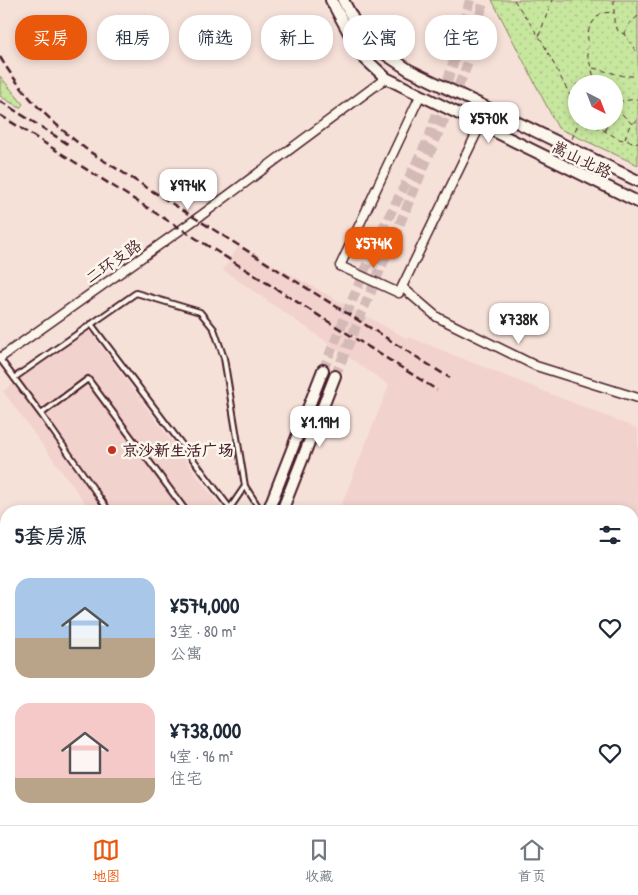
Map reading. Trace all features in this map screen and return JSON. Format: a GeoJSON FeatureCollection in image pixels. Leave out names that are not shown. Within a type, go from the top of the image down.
{"type":"FeatureCollection","features":[{"type":"Feature","properties":{"kind":"main road","name":"嵩山北路"},"geometry":{"type":"LineString","coordinates":[[331,0],[361,55],[386,78],[480,126],[638,202]]}},
{"type":"Feature","properties":{"kind":"main road","name":"嵩山北路"},"geometry":{"type":"LineString","coordinates":[[344,0],[364,40],[409,70],[638,181]]}},
{"type":"Feature","properties":{"kind":"main road"},"geometry":{"type":"LineString","coordinates":[[264,505],[323,370]]}},
{"type":"Feature","properties":{"kind":"main road"},"geometry":{"type":"LineString","coordinates":[[284,505],[335,376]]}},
{"type":"Feature","properties":{"kind":"street","name":"二环支路"},"geometry":{"type":"LineString","coordinates":[[0,358],[203,214],[386,78]]}},
{"type":"Feature","properties":{"kind":"street"},"geometry":{"type":"LineString","coordinates":[[420,96],[340,266],[399,293],[480,126]]}},
{"type":"Feature","properties":{"kind":"street"},"geometry":{"type":"LineString","coordinates":[[402,287],[437,317],[536,366],[638,398]]}},
{"type":"Feature","properties":{"kind":"lane"},"geometry":{"type":"LineString","coordinates":[[14,378],[136,292],[200,312],[214,329],[224,358],[245,486],[258,505]]}},
{"type":"Feature","properties":{"kind":"lane"},"geometry":{"type":"LineString","coordinates":[[90,324],[226,505]]}},
{"type":"Feature","properties":{"kind":"lane"},"geometry":{"type":"LineString","coordinates":[[0,358],[105,505]]}},
{"type":"Feature","properties":{"kind":"lane"},"geometry":{"type":"LineString","coordinates":[[41,414],[88,379],[182,505]]}},
{"type":"Feature","properties":{"kind":"lane"},"geometry":{"type":"LineString","coordinates":[[232,505],[245,486]]}},
{"type":"Feature","properties":{"kind":"path"},"geometry":{"type":"LineString","coordinates":[[514,0],[539,36],[568,92]]}},
{"type":"Feature","properties":{"kind":"path"},"geometry":{"type":"LineString","coordinates":[[539,36],[552,0]]}},
{"type":"Feature","properties":{"kind":"path"},"geometry":{"type":"LineString","coordinates":[[614,0],[614,21],[618,31],[624,34],[638,54]]}},
{"type":"Feature","properties":{"kind":"path"},"geometry":{"type":"LineString","coordinates":[[594,75],[586,50],[589,45],[587,37],[591,23],[601,13],[614,12]]}},
{"type":"Feature","properties":{"kind":"path"},"geometry":{"type":"LineString","coordinates":[[624,34],[630,23],[638,16]]}},
{"type":"Feature","properties":{"kind":"path"},"geometry":{"type":"LineString","coordinates":[[593,68],[624,76],[638,76]]}},
{"type":"Feature","properties":{"kind":"path"},"geometry":{"type":"LineString","coordinates":[[632,124],[618,109],[620,101],[638,99]]}},
{"type":"Feature","properties":{"kind":"path"},"geometry":{"type":"LineString","coordinates":[[625,140],[632,124],[638,120]]}},
{"type":"Feature","properties":{"kind":"path"},"geometry":{"type":"LineString","coordinates":[[568,148],[576,130]]}},
{"type":"Feature","properties":{"kind":"path"},"geometry":{"type":"LineString","coordinates":[[602,130],[625,140],[638,143]]}},
{"type":"Feature","properties":{"kind":"shaded area"},"geometry":{"type":"Polygon","coordinates":[[[239,246],[408,339],[409,337],[638,429],[638,505],[341,505],[389,385],[223,270],[239,246]]]}},
{"type":"Feature","properties":{"kind":"shaded area","name":"京沙新生活广场"},"geometry":{"type":"Polygon","coordinates":[[[89,330],[219,505],[87,505],[3,391],[89,330]]]}},
{"type":"Feature","properties":{"kind":"green space"},"geometry":{"type":"Polygon","coordinates":[[[492,0],[638,0],[638,165],[558,128],[492,0]]]}},
{"type":"Feature","properties":{"kind":"green space"},"geometry":{"type":"Polygon","coordinates":[[[0,76],[23,104],[20,108],[0,96],[0,76]]]}},
{"type":"Feature","properties":{"kind":"tunnel"},"geometry":{"type":"LineString","coordinates":[[323,370],[379,236],[429,138],[453,64],[470,0]]}},
{"type":"Feature","properties":{"kind":"tunnel"},"geometry":{"type":"LineString","coordinates":[[335,376],[466,68],[484,0]]}},
{"type":"Feature","properties":{"kind":"railway"},"geometry":{"type":"LineString","coordinates":[[0,57],[19,85],[40,109],[90,152],[450,378]]}},
{"type":"Feature","properties":{"kind":"railway"},"geometry":{"type":"LineString","coordinates":[[0,101],[71,146]]}},
{"type":"Feature","properties":{"kind":"railway"},"geometry":{"type":"LineString","coordinates":[[0,115],[437,390]]}},
{"type":"Feature","properties":{"kind":"place","name":"京沙新生活广场"},"geometry":{"type":"Point","coordinates":[112,450]}}]}
